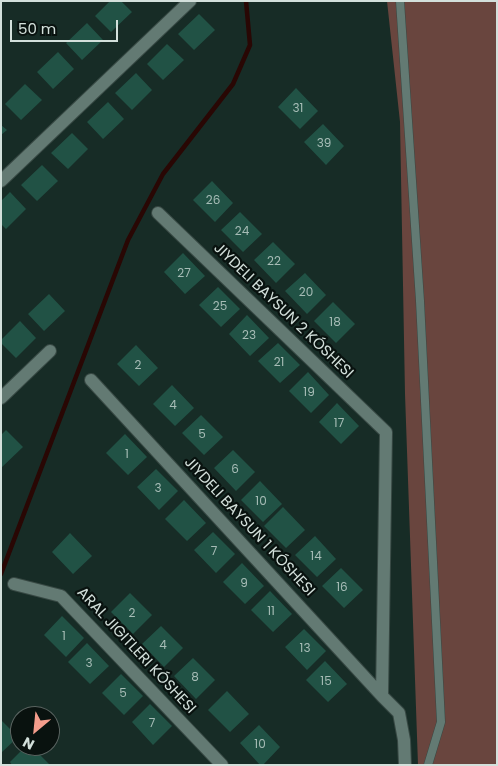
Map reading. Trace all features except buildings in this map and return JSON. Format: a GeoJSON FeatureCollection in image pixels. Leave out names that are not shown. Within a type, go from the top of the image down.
{"type":"FeatureCollection","features":[{"type":"Feature","properties":{"kind":"street"},"geometry":{"type":"LineString","coordinates":[[1,181],[190,1]]}},
{"type":"Feature","properties":{"kind":"street","name":"JIYDELI BAYSUN 2 KÓSHESI"},"geometry":{"type":"LineString","coordinates":[[158,213],[386,432],[382,696]]}},
{"type":"Feature","properties":{"kind":"street"},"geometry":{"type":"LineString","coordinates":[[1,398],[50,351]]}},
{"type":"Feature","properties":{"kind":"street","name":"JIYDELI BAYSUN 1 KÓSHESI"},"geometry":{"type":"LineString","coordinates":[[91,380],[399,713],[404,740],[405,765]]}},
{"type":"Feature","properties":{"kind":"street","name":"ARAL JIGITLERI KÓSHESI"},"geometry":{"type":"LineString","coordinates":[[14,584],[61,596],[222,765]]}},
{"type":"Feature","properties":{"kind":"lane"},"geometry":{"type":"LineString","coordinates":[[400,1],[420,301],[441,722],[428,765]]}},
{"type":"Feature","properties":{"kind":"shaded area"},"geometry":{"type":"Polygon","coordinates":[[[387,1],[497,1],[497,765],[418,765],[405,394],[400,122],[387,1]]]}},
{"type":"Feature","properties":{"kind":"waterway"},"geometry":{"type":"LineString","coordinates":[[1,574],[128,240],[163,174],[233,84],[250,45],[246,1]]}}]}
